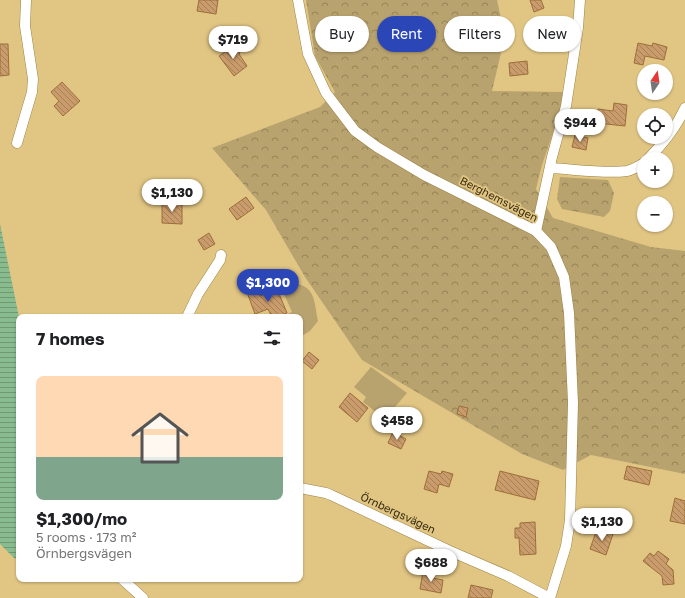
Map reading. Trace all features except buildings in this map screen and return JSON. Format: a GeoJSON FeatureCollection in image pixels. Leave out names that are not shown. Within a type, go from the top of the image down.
{"type":"FeatureCollection","features":[{"type":"Feature","properties":{"kind":"street"},"geometry":{"type":"LineString","coordinates":[[17,143],[32,92],[33,79],[25,26],[26,0]]}},
{"type":"Feature","properties":{"kind":"street","name":"Berghemsvägen"},"geometry":{"type":"LineString","coordinates":[[298,0],[308,54],[326,93],[355,131],[377,147],[424,175],[536,231],[551,247],[564,277],[569,313],[573,403],[570,520],[566,546],[550,598]]}},
{"type":"Feature","properties":{"kind":"street"},"geometry":{"type":"LineString","coordinates":[[536,231],[566,106],[578,28],[580,0]]}},
{"type":"Feature","properties":{"kind":"street"},"geometry":{"type":"LineString","coordinates":[[654,152],[670,134],[685,108]]}},
{"type":"Feature","properties":{"kind":"street"},"geometry":{"type":"LineString","coordinates":[[550,168],[628,171],[637,167]]}},
{"type":"Feature","properties":{"kind":"street"},"geometry":{"type":"LineString","coordinates":[[188,314],[198,294],[220,260],[221,256]]}},
{"type":"Feature","properties":{"kind":"street","name":"Örnbergsvägen"},"geometry":{"type":"LineString","coordinates":[[303,489],[326,493],[450,551],[508,576],[547,598]]}},
{"type":"Feature","properties":{"kind":"street"},"geometry":{"type":"LineString","coordinates":[[125,582],[143,598]]}},
{"type":"Feature","properties":{"kind":"green space"},"geometry":{"type":"Polygon","coordinates":[[[306,0],[497,0],[501,16],[444,16],[444,52],[501,52],[492,91],[563,92],[560,112],[542,165],[536,189],[553,218],[651,247],[685,251],[685,474],[591,455],[563,470],[522,454],[362,360],[305,277],[266,210],[212,148],[320,107],[335,92],[315,56],[306,0]]]}},
{"type":"Feature","properties":{"kind":"green space"},"geometry":{"type":"Polygon","coordinates":[[[560,177],[608,180],[614,193],[610,211],[604,217],[562,209],[557,199],[560,177]]]}},
{"type":"Feature","properties":{"kind":"green space"},"geometry":{"type":"Polygon","coordinates":[[[293,283],[301,285],[310,291],[313,296],[318,321],[310,331],[303,335],[303,314],[288,314],[292,312],[280,285],[293,283]]]}},
{"type":"Feature","properties":{"kind":"green space"},"geometry":{"type":"Polygon","coordinates":[[[371,367],[407,393],[376,429],[376,421],[381,416],[363,402],[366,397],[354,387],[371,367]]]}},
{"type":"Feature","properties":{"kind":"shaded area"},"geometry":{"type":"Polygon","coordinates":[[[0,224],[18,314],[16,314],[16,558],[0,544],[0,224]]]}}]}
